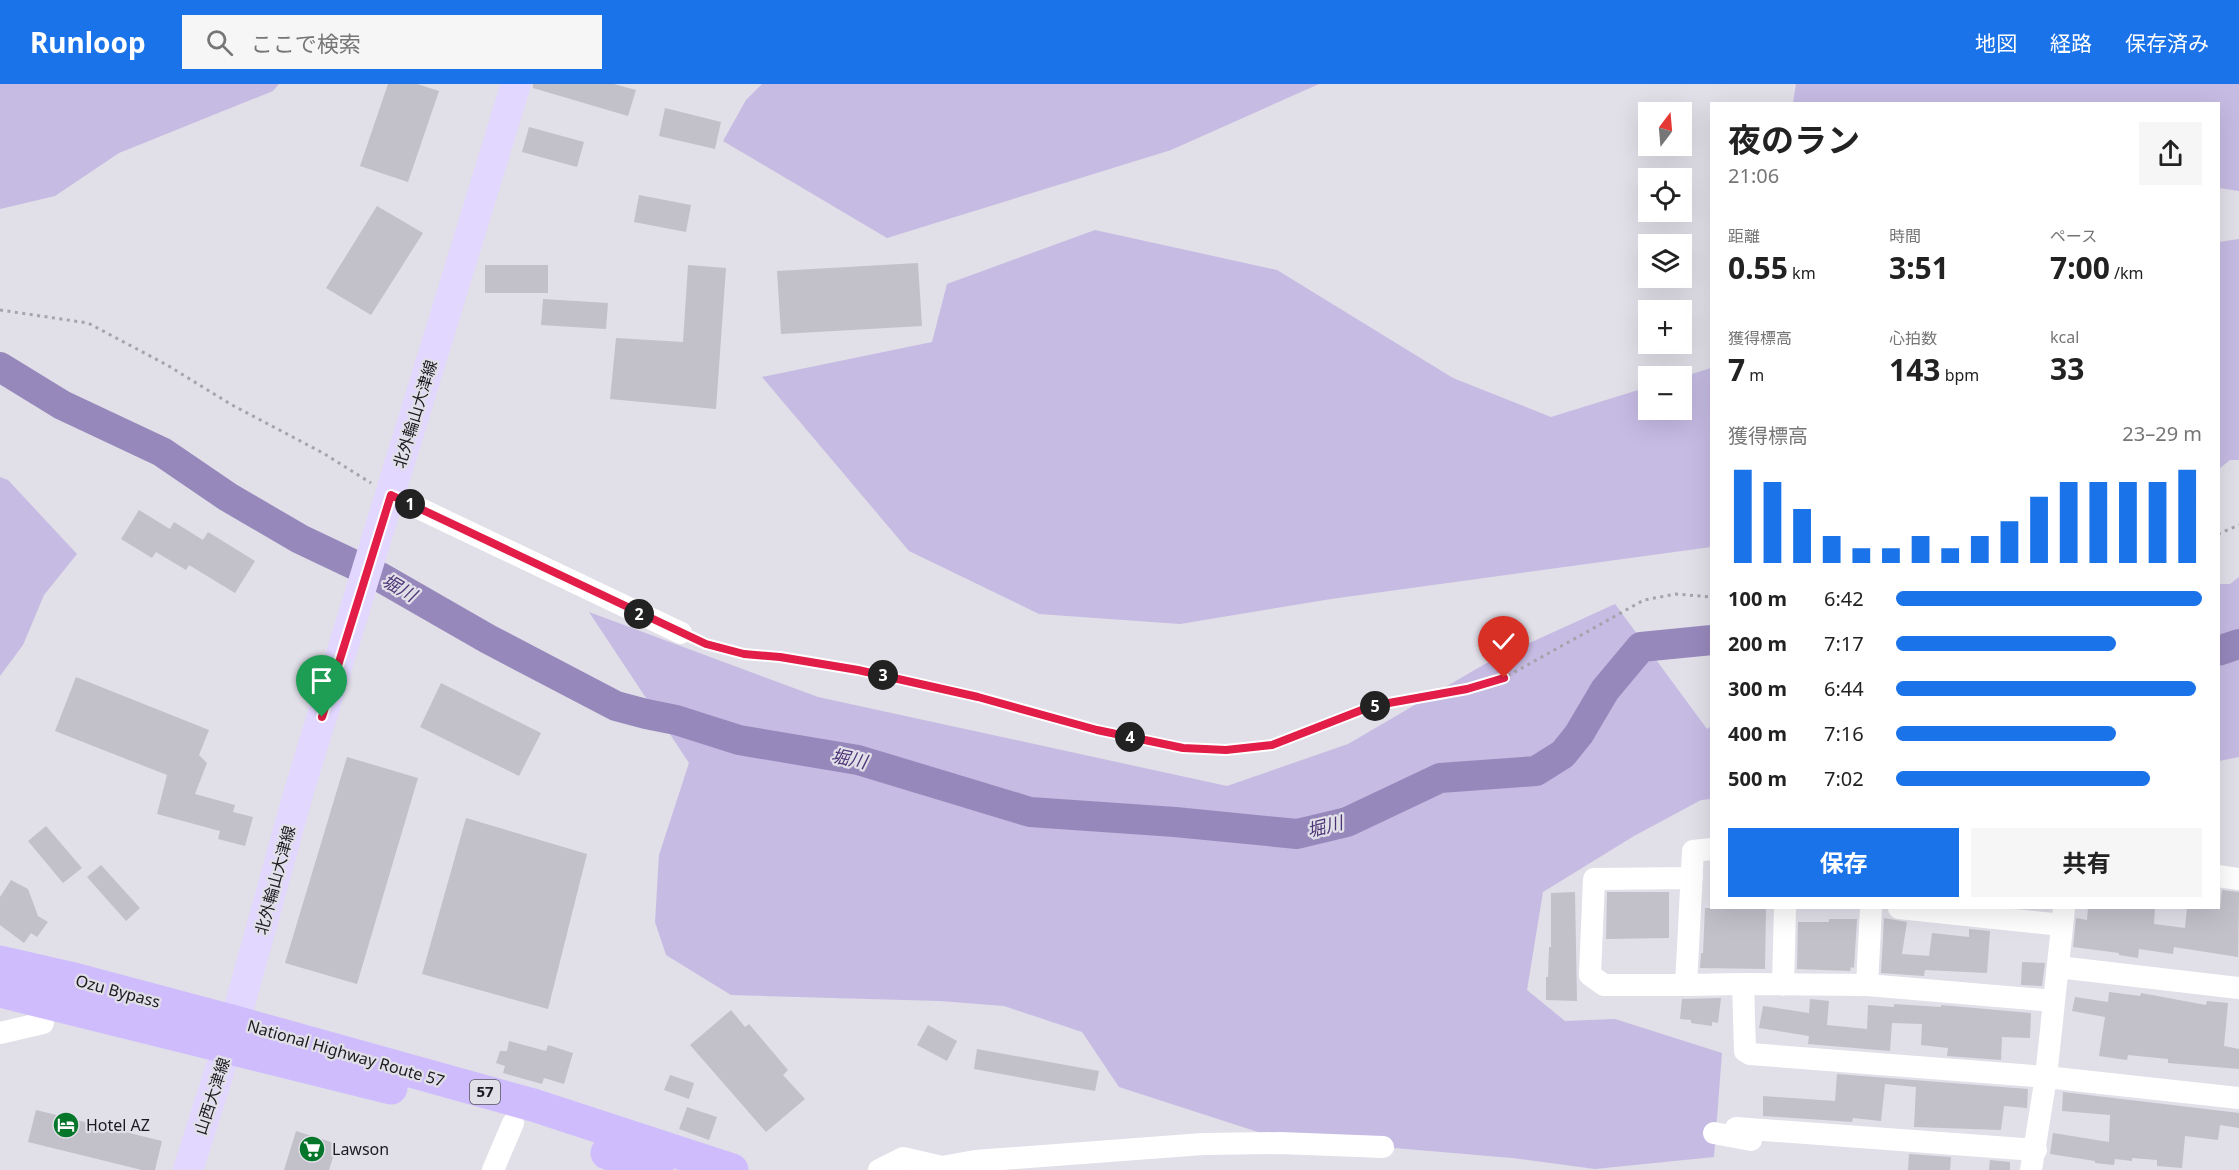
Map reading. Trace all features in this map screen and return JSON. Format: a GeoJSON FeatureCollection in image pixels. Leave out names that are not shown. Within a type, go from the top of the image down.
{"type":"FeatureCollection","features":[{"type":"Feature","properties":{"kind":"highway","name":"Ozu Bypass"},"geometry":{"type":"LineString","coordinates":[[0,962],[70,978],[231,1035]]}},
{"type":"Feature","properties":{"kind":"highway","name":"Ozu Bypass"},"geometry":{"type":"LineString","coordinates":[[0,991],[231,1035]]}},
{"type":"Feature","properties":{"kind":"highway","name":"National Highway Route 57"},"geometry":{"type":"LineString","coordinates":[[231,1035],[395,1089],[513,1123],[657,1170]]}},
{"type":"Feature","properties":{"kind":"highway","name":"National Highway Route 57"},"geometry":{"type":"LineString","coordinates":[[231,1035],[533,1105],[732,1170]]}},
{"type":"Feature","properties":{"kind":"main road","name":"北外輪山大津線"},"geometry":{"type":"LineString","coordinates":[[231,1035],[299,791],[516,84]]}},
{"type":"Feature","properties":{"kind":"main road","name":"山西大津線"},"geometry":{"type":"LineString","coordinates":[[188,1170],[231,1035]]}},
{"type":"Feature","properties":{"kind":"street"},"geometry":{"type":"LineString","coordinates":[[391,495],[681,633]]}},
{"type":"Feature","properties":{"kind":"street"},"geometry":{"type":"LineString","coordinates":[[1686,985],[1693,851],[1710,849]]}},
{"type":"Feature","properties":{"kind":"street"},"geometry":{"type":"LineString","coordinates":[[2220,876],[2239,879]]}},
{"type":"Feature","properties":{"kind":"street"},"geometry":{"type":"LineString","coordinates":[[1692,878],[1594,879],[1590,975],[1604,985],[1868,986],[2054,1001]]}},
{"type":"Feature","properties":{"kind":"street"},"geometry":{"type":"LineString","coordinates":[[1783,985],[1785,909]]}},
{"type":"Feature","properties":{"kind":"street"},"geometry":{"type":"LineString","coordinates":[[1868,986],[1871,909]]}},
{"type":"Feature","properties":{"kind":"street"},"geometry":{"type":"LineString","coordinates":[[1736,1128],[1906,1139],[2033,1160],[2046,1077],[2063,916],[1920,909]]}},
{"type":"Feature","properties":{"kind":"street"},"geometry":{"type":"LineString","coordinates":[[2058,967],[2239,988]]}},
{"type":"Feature","properties":{"kind":"street"},"geometry":{"type":"LineString","coordinates":[[1743,984],[1745,1051],[1750,1054],[2046,1077],[2239,1098]]}},
{"type":"Feature","properties":{"kind":"street"},"geometry":{"type":"LineString","coordinates":[[0,1033],[43,1023]]}},
{"type":"Feature","properties":{"kind":"street"},"geometry":{"type":"LineString","coordinates":[[493,1170],[513,1123]]}},
{"type":"Feature","properties":{"kind":"street"},"geometry":{"type":"LineString","coordinates":[[1714,1133],[1773,1144],[1887,1151],[1906,1139]]}},
{"type":"Feature","properties":{"kind":"street"},"geometry":{"type":"LineString","coordinates":[[879,1170],[903,1158],[942,1167],[975,1161],[1203,1144],[1280,1143],[1383,1147]]}},
{"type":"Feature","properties":{"kind":"path"},"geometry":{"type":"LineString","coordinates":[[0,310],[88,323],[167,365],[232,405],[323,453],[391,495]]}},
{"type":"Feature","properties":{"kind":"path"},"geometry":{"type":"LineString","coordinates":[[2220,533],[2239,525]]}},
{"type":"Feature","properties":{"kind":"path"},"geometry":{"type":"LineString","coordinates":[[681,633],[706,644],[744,654],[780,657],[858,670],[978,697],[1097,730],[1183,748],[1226,750],[1272,745],[1372,706],[1467,689],[1504,678],[1549,655],[1644,600],[1676,594],[1710,597]]}},
{"type":"Feature","properties":{"kind":"shaded area"},"geometry":{"type":"Polygon","coordinates":[[[0,84],[279,84],[273,91],[119,153],[55,196],[0,209],[0,84]]]}},
{"type":"Feature","properties":{"kind":"shaded area"},"geometry":{"type":"Polygon","coordinates":[[[762,84],[1319,84],[1171,150],[887,238],[723,141],[746,100],[762,84]]]}},
{"type":"Feature","properties":{"kind":"shaded area"},"geometry":{"type":"Polygon","coordinates":[[[1796,84],[2239,84],[2239,191],[2220,188],[2220,102],[1793,102],[1796,84]]]}},
{"type":"Feature","properties":{"kind":"shaded area"},"geometry":{"type":"Polygon","coordinates":[[[1095,230],[1277,270],[1453,378],[1551,417],[1638,390],[1638,420],[1692,420],[1692,374],[1710,368],[1710,547],[1331,599],[1180,624],[1039,614],[909,551],[762,377],[932,342],[947,284],[1095,230]]]}},
{"type":"Feature","properties":{"kind":"shaded area"},"geometry":{"type":"Polygon","coordinates":[[[2239,239],[2239,460],[2230,460],[2220,468],[2220,242],[2239,239]]]}},
{"type":"Feature","properties":{"kind":"shaded area"},"geometry":{"type":"Polygon","coordinates":[[[0,477],[8,480],[77,554],[44,595],[23,645],[0,676],[0,477]]]}},
{"type":"Feature","properties":{"kind":"shaded area"},"geometry":{"type":"Polygon","coordinates":[[[2239,577],[2239,757],[2220,761],[2220,584],[2230,584],[2239,577]]]}},
{"type":"Feature","properties":{"kind":"shaded area"},"geometry":{"type":"Polygon","coordinates":[[[1615,604],[1707,729],[1710,727],[1710,799],[1701,800],[1634,836],[1543,892],[1527,990],[1565,1021],[1615,1019],[1722,1053],[1714,1157],[1595,1169],[1512,1158],[1277,1138],[1119,1087],[1082,1032],[1004,1006],[940,1001],[731,995],[666,955],[655,922],[659,855],[689,763],[589,612],[818,697],[1227,786],[1348,744],[1490,661],[1615,604]]]}},
{"type":"Feature","properties":{"kind":"building"},"geometry":{"type":"Polygon","coordinates":[[[388,84],[417,84],[439,91],[408,182],[360,166],[388,84]]]}},
{"type":"Feature","properties":{"kind":"building"},"geometry":{"type":"Polygon","coordinates":[[[533,84],[614,84],[636,90],[628,116],[533,88],[533,84]]]}},
{"type":"Feature","properties":{"kind":"building"},"geometry":{"type":"Polygon","coordinates":[[[665,108],[721,122],[715,149],[659,136],[665,108]]]}},
{"type":"Feature","properties":{"kind":"building"},"geometry":{"type":"Polygon","coordinates":[[[529,127],[584,142],[577,167],[522,152],[529,127]]]}},
{"type":"Feature","properties":{"kind":"building"},"geometry":{"type":"Polygon","coordinates":[[[639,195],[691,205],[686,232],[634,222],[639,195]]]}},
{"type":"Feature","properties":{"kind":"building"},"geometry":{"type":"Polygon","coordinates":[[[377,206],[423,233],[371,315],[326,288],[377,206]]]}},
{"type":"Feature","properties":{"kind":"building"},"geometry":{"type":"Polygon","coordinates":[[[918,263],[922,326],[781,334],[777,271],[918,263]]]}},
{"type":"Feature","properties":{"kind":"building"},"geometry":{"type":"Polygon","coordinates":[[[485,265],[548,265],[548,293],[485,293],[485,265]]]}},
{"type":"Feature","properties":{"kind":"building"},"geometry":{"type":"Polygon","coordinates":[[[688,265],[726,268],[716,409],[610,399],[616,338],[683,342],[688,265]]]}},
{"type":"Feature","properties":{"kind":"building"},"geometry":{"type":"Polygon","coordinates":[[[543,299],[608,303],[606,329],[541,325],[543,299]]]}},
{"type":"Feature","properties":{"kind":"building"},"geometry":{"type":"Polygon","coordinates":[[[139,510],[170,529],[174,522],[203,540],[208,532],[255,561],[235,593],[189,565],[186,570],[156,552],[152,558],[121,539],[139,510]]]}},
{"type":"Feature","properties":{"kind":"building"},"geometry":{"type":"Polygon","coordinates":[[[76,677],[209,730],[199,755],[207,763],[195,794],[235,805],[233,812],[253,817],[245,846],[218,839],[220,831],[157,814],[167,775],[55,731],[76,677]]]}},
{"type":"Feature","properties":{"kind":"building"},"geometry":{"type":"Polygon","coordinates":[[[441,683],[541,733],[519,776],[420,727],[441,683]]]}},
{"type":"Feature","properties":{"kind":"building"},"geometry":{"type":"Polygon","coordinates":[[[347,757],[418,778],[357,984],[285,963],[347,757]]]}},
{"type":"Feature","properties":{"kind":"building"},"geometry":{"type":"Polygon","coordinates":[[[466,818],[587,854],[548,1009],[422,974],[466,818]]]}},
{"type":"Feature","properties":{"kind":"building"},"geometry":{"type":"Polygon","coordinates":[[[46,826],[82,868],[63,883],[28,841],[46,826]]]}},
{"type":"Feature","properties":{"kind":"building"},"geometry":{"type":"Polygon","coordinates":[[[101,865],[140,908],[126,921],[87,877],[101,865]]]}},
{"type":"Feature","properties":{"kind":"building"},"geometry":{"type":"Polygon","coordinates":[[[11,880],[28,889],[38,916],[48,922],[37,937],[31,933],[24,943],[0,925],[0,897],[11,880]]]}},
{"type":"Feature","properties":{"kind":"building"},"geometry":{"type":"Polygon","coordinates":[[[2222,890],[2239,892],[2238,957],[2174,947],[2173,954],[2139,949],[2138,958],[2073,947],[2076,918],[2087,920],[2088,909],[2155,909],[2154,924],[2185,928],[2187,909],[2220,908],[2222,890]]]}},
{"type":"Feature","properties":{"kind":"building"},"geometry":{"type":"Polygon","coordinates":[[[1575,892],[1577,1001],[1546,1000],[1546,977],[1548,977],[1549,947],[1551,947],[1551,893],[1575,892]]]}},
{"type":"Feature","properties":{"kind":"building"},"geometry":{"type":"Polygon","coordinates":[[[1607,892],[1669,892],[1669,938],[1606,939],[1607,892]]]}},
{"type":"Feature","properties":{"kind":"building"},"geometry":{"type":"Polygon","coordinates":[[[1705,908],[1766,909],[1765,969],[1700,968],[1701,953],[1703,953],[1705,908]]]}},
{"type":"Feature","properties":{"kind":"building"},"geometry":{"type":"Polygon","coordinates":[[[1884,918],[1907,922],[1902,954],[1929,956],[1932,933],[1969,937],[1969,929],[1990,931],[1987,973],[1925,970],[1924,976],[1881,973],[1884,918]]]}},
{"type":"Feature","properties":{"kind":"building"},"geometry":{"type":"Polygon","coordinates":[[[1829,919],[1857,919],[1854,968],[1851,967],[1850,971],[1797,969],[1798,922],[1829,922],[1829,919]]]}},
{"type":"Feature","properties":{"kind":"building"},"geometry":{"type":"Polygon","coordinates":[[[2022,962],[2045,963],[2042,986],[2021,985],[2022,962]]]}},
{"type":"Feature","properties":{"kind":"building"},"geometry":{"type":"Polygon","coordinates":[[[2109,992],[2140,996],[2141,993],[2206,1005],[2207,1001],[2228,1003],[2224,1046],[2239,1049],[2239,1069],[2168,1063],[2168,1059],[2128,1055],[2127,1060],[2099,1056],[2105,1017],[2072,1011],[2075,997],[2108,1002],[2109,992]]]}},
{"type":"Feature","properties":{"kind":"building"},"geometry":{"type":"Polygon","coordinates":[[[1721,998],[1718,1023],[1712,1022],[1712,1026],[1680,1019],[1682,999],[1721,998]]]}},
{"type":"Feature","properties":{"kind":"building"},"geometry":{"type":"Polygon","coordinates":[[[1810,999],[1829,1001],[1827,1025],[1867,1029],[1868,1005],[1941,1007],[1941,1005],[2031,1013],[2030,1038],[2002,1037],[2001,1060],[1947,1056],[1948,1048],[1921,1045],[1922,1024],[1892,1023],[1890,1051],[1808,1044],[1809,1036],[1759,1028],[1763,1006],[1809,1013],[1810,999]]]}},
{"type":"Feature","properties":{"kind":"building"},"geometry":{"type":"Polygon","coordinates":[[[731,1010],[745,1027],[749,1024],[788,1070],[783,1075],[805,1099],[766,1132],[690,1045],[731,1010]]]}},
{"type":"Feature","properties":{"kind":"building"},"geometry":{"type":"Polygon","coordinates":[[[928,1025],[957,1041],[947,1061],[917,1045],[928,1025]]]}},
{"type":"Feature","properties":{"kind":"building"},"geometry":{"type":"Polygon","coordinates":[[[509,1041],[546,1051],[548,1045],[573,1053],[564,1084],[544,1078],[542,1084],[503,1073],[505,1066],[496,1063],[500,1051],[507,1051],[509,1041]]]}},
{"type":"Feature","properties":{"kind":"building"},"geometry":{"type":"Polygon","coordinates":[[[977,1049],[1099,1071],[1095,1091],[974,1069],[977,1049]]]}},
{"type":"Feature","properties":{"kind":"building"},"geometry":{"type":"Polygon","coordinates":[[[1837,1074],[2028,1089],[2027,1108],[2004,1106],[2001,1130],[1914,1127],[1916,1087],[1885,1084],[1881,1121],[1853,1118],[1852,1122],[1763,1116],[1763,1096],[1835,1101],[1837,1074]]]}},
{"type":"Feature","properties":{"kind":"building"},"geometry":{"type":"Polygon","coordinates":[[[670,1075],[694,1083],[689,1099],[664,1090],[670,1075]]]}},
{"type":"Feature","properties":{"kind":"building"},"geometry":{"type":"Polygon","coordinates":[[[2063,1092],[2239,1113],[2239,1128],[2220,1125],[2218,1140],[2185,1136],[2182,1168],[2157,1166],[2157,1160],[2115,1159],[2114,1165],[2050,1154],[2053,1133],[2109,1142],[2110,1115],[2062,1111],[2063,1092]]]}},
{"type":"Feature","properties":{"kind":"building"},"geometry":{"type":"Polygon","coordinates":[[[687,1107],[717,1117],[709,1140],[679,1129],[687,1107]]]}},
{"type":"Feature","properties":{"kind":"building","name":"Hotel AZ"},"geometry":{"type":"Polygon","coordinates":[[[36,1110],[162,1141],[155,1170],[142,1170],[28,1142],[36,1110]]]}},
{"type":"Feature","properties":{"kind":"building"},"geometry":{"type":"Polygon","coordinates":[[[296,1131],[337,1144],[329,1170],[284,1170],[296,1131]]]}},
{"type":"Feature","properties":{"kind":"building"},"geometry":{"type":"Polygon","coordinates":[[[1909,1154],[1951,1157],[1950,1170],[1908,1170],[1909,1154]]]}},
{"type":"Feature","properties":{"kind":"building"},"geometry":{"type":"Polygon","coordinates":[[[1990,1160],[2010,1162],[2010,1170],[1989,1170],[1990,1160]]]}},
{"type":"Feature","properties":{"kind":"waterway","name":"堀川"},"geometry":{"type":"LineString","coordinates":[[0,367],[62,405],[162,452],[228,497],[300,539],[380,577],[488,639],[616,706],[676,720],[739,740],[858,760],[1030,812],[1175,822],[1297,834],[1347,822],[1440,778],[1536,771],[1563,754],[1579,734],[1605,690],[1641,647],[1710,640]]}},
{"type":"Feature","properties":{"kind":"waterway","name":"堀川"},"geometry":{"type":"LineString","coordinates":[[2220,650],[2239,644]]}},
{"type":"Feature","properties":{"kind":"place","name":"Hotel AZ"},"geometry":{"type":"Point","coordinates":[66,1125]}},
{"type":"Feature","properties":{"kind":"place","name":"Lawson"},"geometry":{"type":"Point","coordinates":[312,1149]}},
{"type":"Feature","properties":{"kind":"route"},"geometry":{"type":"LineString","coordinates":[[322,717],[391,495],[706,644],[744,654],[780,657],[858,670],[978,697],[1097,730],[1183,748],[1226,750],[1272,745],[1372,706],[1467,689],[1504,678]]}}]}
